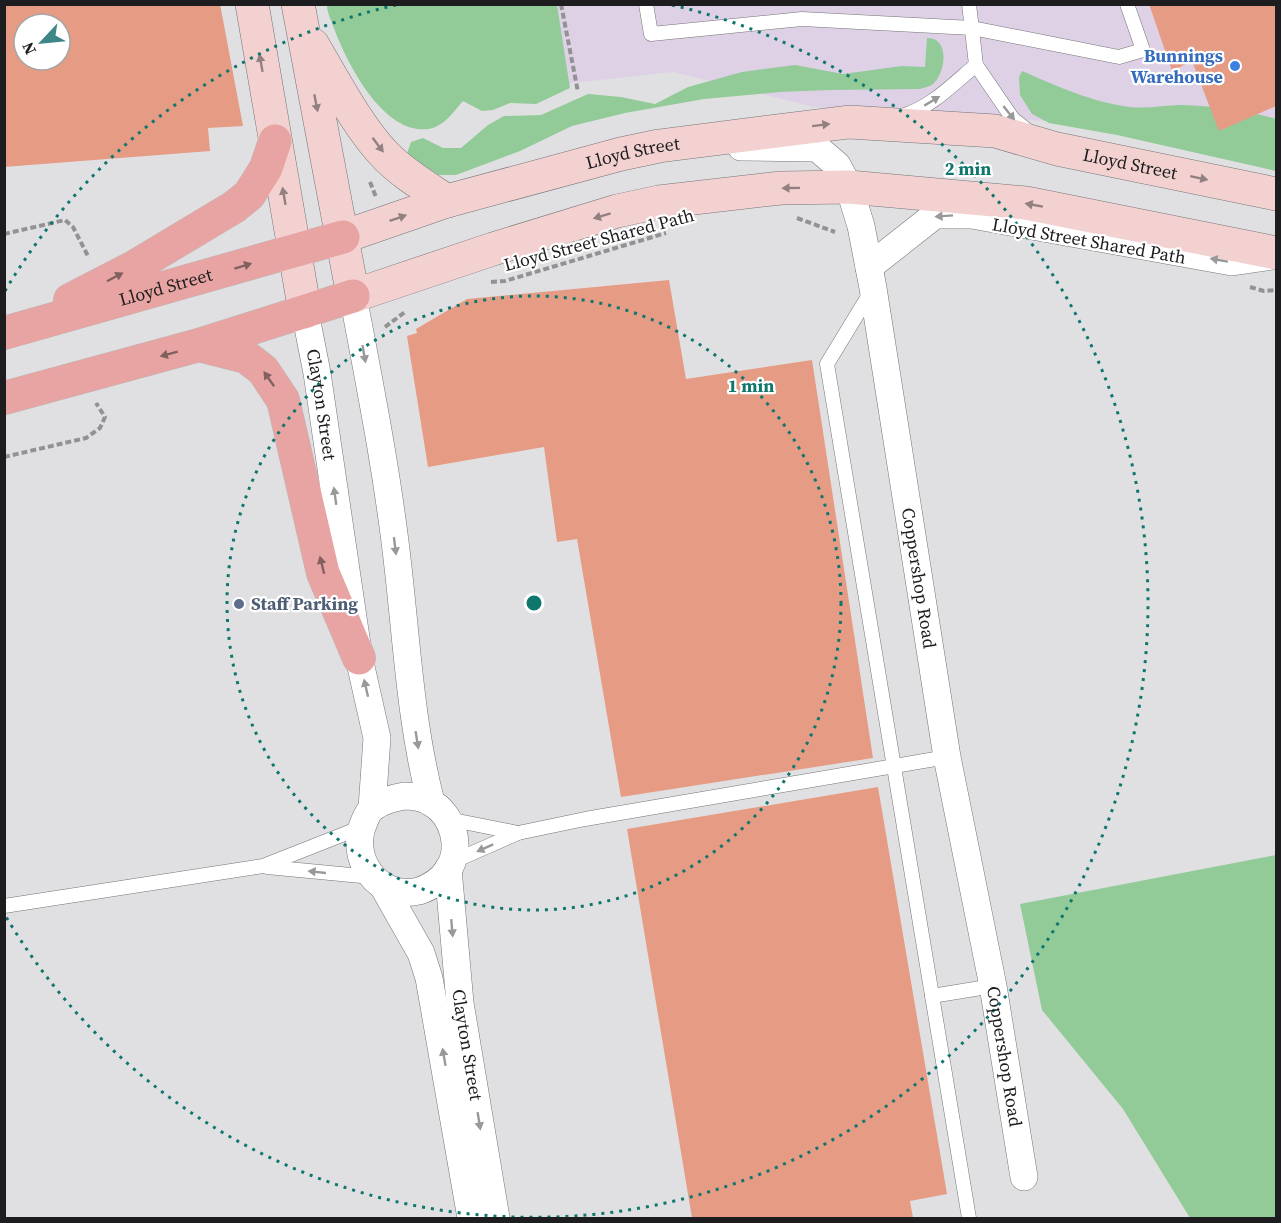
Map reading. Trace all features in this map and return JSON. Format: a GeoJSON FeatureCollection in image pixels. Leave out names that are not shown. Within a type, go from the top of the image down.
{"type":"FeatureCollection","features":[{"type":"Feature","properties":{"kind":"main road","name":"Clayton Street"},"geometry":{"type":"LineString","coordinates":[[252,4],[305,312]]}},
{"type":"Feature","properties":{"kind":"main road"},"geometry":{"type":"LineString","coordinates":[[299,15],[354,112],[386,156],[409,177],[447,201]]}},
{"type":"Feature","properties":{"kind":"main road"},"geometry":{"type":"LineString","coordinates":[[299,15],[353,296]]}},
{"type":"Feature","properties":{"kind":"main road","name":"Lloyd Street"},"geometry":{"type":"LineString","coordinates":[[4,333],[343,237],[447,201],[621,154],[659,146],[849,122],[995,131],[1057,149],[1276,194]]}},
{"type":"Feature","properties":{"kind":"main road"},"geometry":{"type":"LineString","coordinates":[[4,326],[79,296],[134,267],[234,207],[249,195],[259,181],[275,141]]}},
{"type":"Feature","properties":{"kind":"main road"},"geometry":{"type":"LineString","coordinates":[[4,398],[199,345],[617,211],[659,202],[738,192],[781,188],[849,187],[1026,203],[1276,254]]}},
{"type":"Feature","properties":{"kind":"main road"},"geometry":{"type":"LineString","coordinates":[[199,345],[246,357],[263,370],[283,400],[323,573],[359,658]]}},
{"type":"Feature","properties":{"kind":"street","name":"Coppershop Road"},"geometry":{"type":"LineString","coordinates":[[659,146],[817,148],[837,165],[849,187],[861,226],[871,278],[947,757],[993,986],[1023,1177]]}},
{"type":"Feature","properties":{"kind":"street"},"geometry":{"type":"LineString","coordinates":[[871,278],[935,215],[972,215],[1232,262],[1276,254]]}},
{"type":"Feature","properties":{"kind":"street"},"geometry":{"type":"LineString","coordinates":[[353,296],[388,488],[421,764],[439,810],[454,833],[455,847],[450,866],[433,885],[411,892],[396,891],[377,882],[364,866],[360,854],[359,840],[367,817],[390,799],[404,796],[418,797],[439,810]]}},
{"type":"Feature","properties":{"kind":"street","name":"Clayton Street"},"geometry":{"type":"LineString","coordinates":[[305,312],[317,373],[359,658],[377,738],[367,817]]}},
{"type":"Feature","properties":{"kind":"street","name":"Clayton Street"},"geometry":{"type":"LineString","coordinates":[[450,866],[460,1003],[496,1218]]}},
{"type":"Feature","properties":{"kind":"street","name":"Clayton Street"},"geometry":{"type":"LineString","coordinates":[[377,882],[421,953],[429,978],[471,1218]]}},
{"type":"Feature","properties":{"kind":"lane"},"geometry":{"type":"LineString","coordinates":[[646,4],[651,33],[802,18],[972,28],[1119,57],[1143,50],[1127,4]]}},
{"type":"Feature","properties":{"kind":"lane"},"geometry":{"type":"LineString","coordinates":[[969,4],[976,65],[1013,119],[1057,149]]}},
{"type":"Feature","properties":{"kind":"lane"},"geometry":{"type":"LineString","coordinates":[[879,123],[912,113],[942,95],[976,65]]}},
{"type":"Feature","properties":{"kind":"lane"},"geometry":{"type":"LineString","coordinates":[[871,278],[827,364],[969,1218]]}},
{"type":"Feature","properties":{"kind":"lane"},"geometry":{"type":"LineString","coordinates":[[450,866],[518,833],[585,819],[947,757]]}},
{"type":"Feature","properties":{"kind":"lane"},"geometry":{"type":"LineString","coordinates":[[439,810],[518,833]]}},
{"type":"Feature","properties":{"kind":"lane"},"geometry":{"type":"LineString","coordinates":[[4,906],[263,866],[367,817]]}},
{"type":"Feature","properties":{"kind":"lane"},"geometry":{"type":"LineString","coordinates":[[263,866],[377,882]]}},
{"type":"Feature","properties":{"kind":"lane"},"geometry":{"type":"LineString","coordinates":[[932,996],[993,986]]}},
{"type":"Feature","properties":{"kind":"path"},"geometry":{"type":"LineString","coordinates":[[561,4],[578,92]]}},
{"type":"Feature","properties":{"kind":"path"},"geometry":{"type":"LineString","coordinates":[[790,217],[839,233],[861,226]]}},
{"type":"Feature","properties":{"kind":"path"},"geometry":{"type":"LineString","coordinates":[[4,234],[65,220],[73,227],[94,268]]}},
{"type":"Feature","properties":{"kind":"path","name":"Lloyd Street Shared Path"},"geometry":{"type":"LineString","coordinates":[[486,283],[505,281],[672,231]]}},
{"type":"Feature","properties":{"kind":"path"},"geometry":{"type":"LineString","coordinates":[[1241,285],[1264,291],[1276,290]]}},
{"type":"Feature","properties":{"kind":"path"},"geometry":{"type":"LineString","coordinates":[[384,328],[410,309]]}},
{"type":"Feature","properties":{"kind":"path"},"geometry":{"type":"LineString","coordinates":[[4,457],[86,438],[100,428],[105,417],[96,402]]}},
{"type":"Feature","properties":{"kind":"shaded area"},"geometry":{"type":"Polygon","coordinates":[[[345,5],[1276,5],[1276,135],[814,107],[673,72],[554,85],[345,5]]]}},
{"type":"Feature","properties":{"kind":"green space"},"geometry":{"type":"Polygon","coordinates":[[[327,5],[557,5],[570,88],[536,104],[510,103],[493,110],[482,111],[463,101],[448,118],[434,128],[412,128],[397,121],[383,110],[370,95],[349,62],[327,5]]]}},
{"type":"Feature","properties":{"kind":"green space"},"geometry":{"type":"Polygon","coordinates":[[[927,38],[939,43],[944,56],[941,72],[933,84],[928,87],[780,92],[704,99],[625,113],[572,126],[520,151],[456,175],[433,175],[405,159],[411,142],[423,138],[443,148],[461,148],[488,125],[504,116],[541,115],[588,94],[621,97],[655,104],[688,87],[742,72],[795,65],[843,74],[902,66],[925,67],[927,38]]]}},
{"type":"Feature","properties":{"kind":"green space"},"geometry":{"type":"Polygon","coordinates":[[[1022,71],[1074,93],[1116,105],[1205,106],[1276,119],[1276,171],[1117,135],[1049,123],[1032,114],[1020,95],[1019,77],[1022,71]]]}},
{"type":"Feature","properties":{"kind":"green space"},"geometry":{"type":"Polygon","coordinates":[[[1276,855],[1276,1218],[1190,1218],[1123,1109],[1042,1010],[1020,904],[1276,855]]]}},
{"type":"Feature","properties":{"kind":"building"},"geometry":{"type":"Polygon","coordinates":[[[4,4],[220,4],[243,126],[208,128],[210,151],[4,167],[4,4]]]}},
{"type":"Feature","properties":{"kind":"building","name":"Bunnings Warehouse"},"geometry":{"type":"Polygon","coordinates":[[[1149,4],[1276,4],[1276,106],[1219,131],[1192,61],[1172,71],[1149,4]]]}},
{"type":"Feature","properties":{"kind":"building"},"geometry":{"type":"Polygon","coordinates":[[[669,280],[686,379],[812,360],[873,758],[621,797],[577,539],[557,542],[544,447],[428,467],[407,336],[417,333],[416,329],[467,299],[669,280]]]}},
{"type":"Feature","properties":{"kind":"building"},"geometry":{"type":"Polygon","coordinates":[[[878,787],[947,1194],[910,1201],[913,1218],[692,1218],[627,829],[878,787]]]}},
{"type":"Feature","properties":{"kind":"place","name":"Bunnings Warehouse"},"geometry":{"type":"Point","coordinates":[1235,66]}},
{"type":"Feature","properties":{"kind":"place","name":"Staff Parking"},"geometry":{"type":"Point","coordinates":[239,604]}}]}
